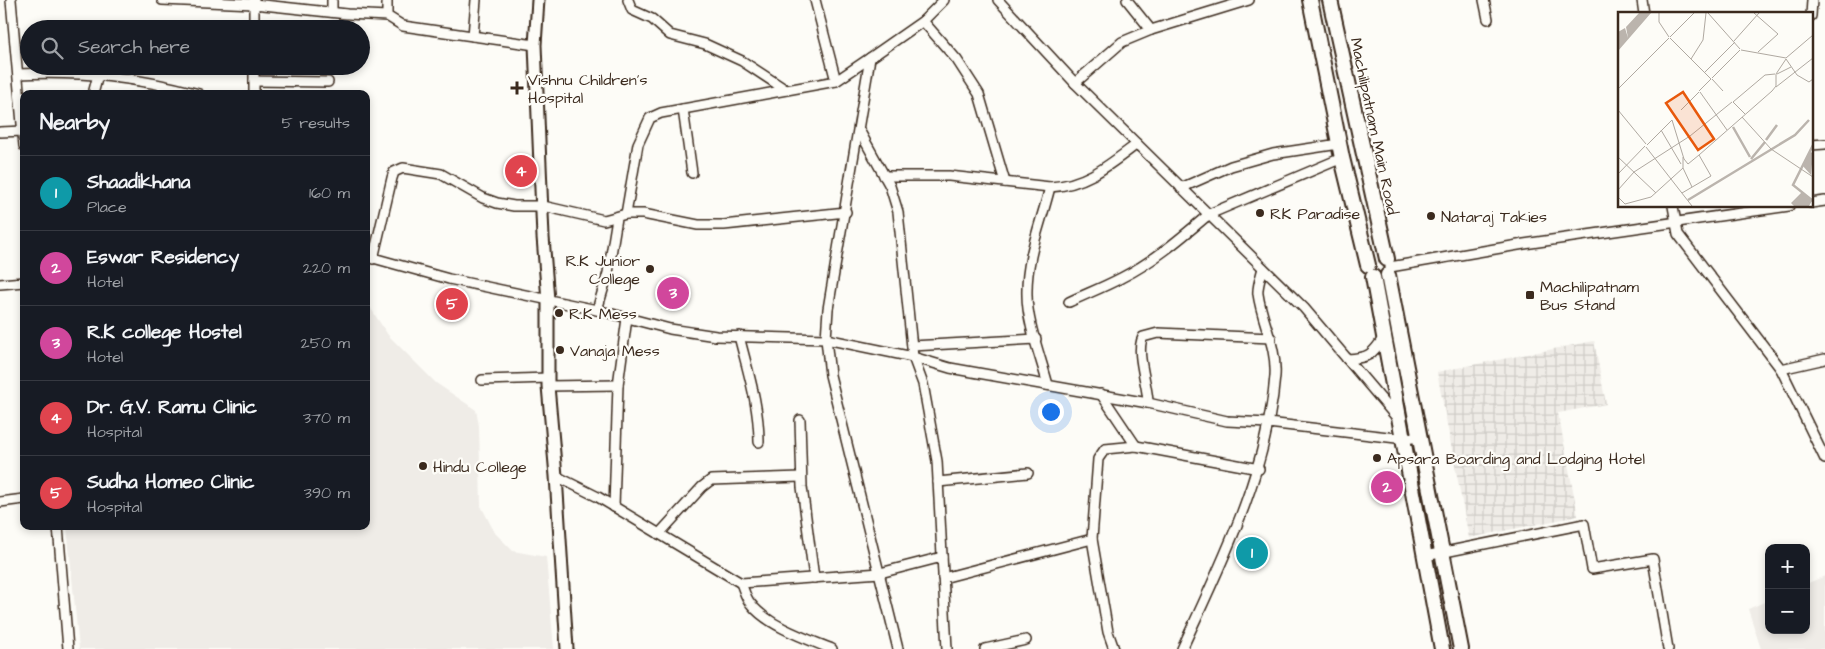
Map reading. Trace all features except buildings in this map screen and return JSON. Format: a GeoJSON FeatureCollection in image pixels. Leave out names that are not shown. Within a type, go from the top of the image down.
{"type":"FeatureCollection","features":[{"type":"Feature","properties":{"kind":"main road"},"geometry":{"type":"LineString","coordinates":[[1310,0],[1341,151],[1370,271],[1402,424],[1442,649]]}},
{"type":"Feature","properties":{"kind":"main road","name":"Machilipatnam Main Road"},"geometry":{"type":"LineString","coordinates":[[1330,0],[1388,267],[1422,453],[1461,649]]}},
{"type":"Feature","properties":{"kind":"main road"},"geometry":{"type":"LineString","coordinates":[[1376,257],[1388,267],[1379,279],[1370,271],[1376,257]]}},
{"type":"Feature","properties":{"kind":"main road"},"geometry":{"type":"LineString","coordinates":[[1408,456],[1422,453]]}},
{"type":"Feature","properties":{"kind":"street"},"geometry":{"type":"LineString","coordinates":[[11,0],[20,97]]}},
{"type":"Feature","properties":{"kind":"street"},"geometry":{"type":"LineString","coordinates":[[162,0],[254,2],[332,12],[387,16],[403,26],[535,45]]}},
{"type":"Feature","properties":{"kind":"street"},"geometry":{"type":"LineString","coordinates":[[332,0],[332,12]]}},
{"type":"Feature","properties":{"kind":"street"},"geometry":{"type":"LineString","coordinates":[[387,0],[387,16]]}},
{"type":"Feature","properties":{"kind":"street"},"geometry":{"type":"LineString","coordinates":[[474,36],[476,0]]}},
{"type":"Feature","properties":{"kind":"street"},"geometry":{"type":"LineString","coordinates":[[538,0],[535,45],[543,237],[548,300],[548,382],[567,649]]}},
{"type":"Feature","properties":{"kind":"street"},"geometry":{"type":"LineString","coordinates":[[628,0],[632,10],[652,19],[666,32],[705,44],[742,60],[786,90]]}},
{"type":"Feature","properties":{"kind":"street"},"geometry":{"type":"LineString","coordinates":[[815,0],[836,81]]}},
{"type":"Feature","properties":{"kind":"street"},"geometry":{"type":"LineString","coordinates":[[598,310],[638,144],[650,118],[661,113],[836,81],[923,21],[944,0]]}},
{"type":"Feature","properties":{"kind":"street"},"geometry":{"type":"LineString","coordinates":[[998,0],[1075,83],[1304,308],[1402,424]]}},
{"type":"Feature","properties":{"kind":"street"},"geometry":{"type":"LineString","coordinates":[[1127,0],[1151,30]]}},
{"type":"Feature","properties":{"kind":"street"},"geometry":{"type":"LineString","coordinates":[[1075,83],[1122,42],[1151,30],[1249,0]]}},
{"type":"Feature","properties":{"kind":"street"},"geometry":{"type":"LineString","coordinates":[[1484,0],[1488,19]]}},
{"type":"Feature","properties":{"kind":"street"},"geometry":{"type":"LineString","coordinates":[[254,2],[254,20]]}},
{"type":"Feature","properties":{"kind":"street"},"geometry":{"type":"LineString","coordinates":[[923,21],[957,60],[979,94],[1005,182]]}},
{"type":"Feature","properties":{"kind":"street"},"geometry":{"type":"LineString","coordinates":[[870,58],[846,212],[828,309],[826,339],[830,375],[898,649]]}},
{"type":"Feature","properties":{"kind":"street"},"geometry":{"type":"LineString","coordinates":[[94,90],[98,75],[121,77],[181,90]]}},
{"type":"Feature","properties":{"kind":"street"},"geometry":{"type":"LineString","coordinates":[[254,75],[254,90]]}},
{"type":"Feature","properties":{"kind":"street"},"geometry":{"type":"LineString","coordinates":[[254,81],[328,82]]}},
{"type":"Feature","properties":{"kind":"street"},"geometry":{"type":"LineString","coordinates":[[683,109],[692,173]]}},
{"type":"Feature","properties":{"kind":"street"},"geometry":{"type":"LineString","coordinates":[[859,130],[884,176],[898,212],[913,357],[922,384],[937,461],[947,649]]}},
{"type":"Feature","properties":{"kind":"street"},"geometry":{"type":"LineString","coordinates":[[0,132],[20,131]]}},
{"type":"Feature","properties":{"kind":"street"},"geometry":{"type":"LineString","coordinates":[[884,176],[949,176],[1050,187],[1077,183],[1098,173],[1137,144]]}},
{"type":"Feature","properties":{"kind":"street"},"geometry":{"type":"LineString","coordinates":[[1812,146],[1825,144]]}},
{"type":"Feature","properties":{"kind":"street"},"geometry":{"type":"LineString","coordinates":[[1181,188],[1231,166],[1273,154],[1341,151]]}},
{"type":"Feature","properties":{"kind":"street"},"geometry":{"type":"LineString","coordinates":[[1069,302],[1122,278],[1142,266],[1170,247],[1208,215],[1341,151]]}},
{"type":"Feature","properties":{"kind":"street"},"geometry":{"type":"LineString","coordinates":[[846,212],[715,225],[698,225],[643,214],[604,220],[543,206],[514,206],[497,203],[483,198],[441,174],[398,169],[392,178],[370,257],[449,279],[598,310],[670,329],[716,336],[826,339],[913,357],[950,368],[1148,403],[1227,421],[1268,423],[1404,440],[1419,436]]}},
{"type":"Feature","properties":{"kind":"street"},"geometry":{"type":"LineString","coordinates":[[1048,385],[1027,297],[1028,266],[1050,187]]}},
{"type":"Feature","properties":{"kind":"street"},"geometry":{"type":"LineString","coordinates":[[1812,203],[1825,201]]}},
{"type":"Feature","properties":{"kind":"street"},"geometry":{"type":"LineString","coordinates":[[1673,208],[1678,234],[1781,368],[1821,444],[1825,459]]}},
{"type":"Feature","properties":{"kind":"street"},"geometry":{"type":"LineString","coordinates":[[1388,267],[1524,244],[1775,208]]}},
{"type":"Feature","properties":{"kind":"street"},"geometry":{"type":"LineString","coordinates":[[1182,649],[1219,568],[1259,469],[1275,375],[1275,354],[1258,293],[1263,268]]}},
{"type":"Feature","properties":{"kind":"street"},"geometry":{"type":"LineString","coordinates":[[0,284],[20,282]]}},
{"type":"Feature","properties":{"kind":"street"},"geometry":{"type":"LineString","coordinates":[[614,507],[618,385],[627,318]]}},
{"type":"Feature","properties":{"kind":"street"},"geometry":{"type":"LineString","coordinates":[[1148,403],[1148,390],[1139,350],[1143,337],[1158,334],[1270,338]]}},
{"type":"Feature","properties":{"kind":"street"},"geometry":{"type":"LineString","coordinates":[[739,336],[754,391],[759,419],[759,442]]}},
{"type":"Feature","properties":{"kind":"street"},"geometry":{"type":"LineString","coordinates":[[1347,359],[1364,358],[1375,352],[1384,337]]}},
{"type":"Feature","properties":{"kind":"street"},"geometry":{"type":"LineString","coordinates":[[912,346],[1036,339]]}},
{"type":"Feature","properties":{"kind":"street"},"geometry":{"type":"LineString","coordinates":[[1781,368],[1825,359]]}},
{"type":"Feature","properties":{"kind":"street"},"geometry":{"type":"LineString","coordinates":[[482,380],[618,385]]}},
{"type":"Feature","properties":{"kind":"street"},"geometry":{"type":"LineString","coordinates":[[1100,394],[1136,446]]}},
{"type":"Feature","properties":{"kind":"street"},"geometry":{"type":"LineString","coordinates":[[800,420],[801,477],[814,578]]}},
{"type":"Feature","properties":{"kind":"street"},"geometry":{"type":"LineString","coordinates":[[1114,649],[1108,632],[1092,539],[1098,459],[1105,449],[1136,446],[1259,469]]}},
{"type":"Feature","properties":{"kind":"street"},"geometry":{"type":"LineString","coordinates":[[938,482],[1028,473]]}},
{"type":"Feature","properties":{"kind":"street"},"geometry":{"type":"LineString","coordinates":[[556,476],[614,507],[741,583],[880,573],[942,557]]}},
{"type":"Feature","properties":{"kind":"street"},"geometry":{"type":"LineString","coordinates":[[660,534],[702,487],[711,480],[801,477]]}},
{"type":"Feature","properties":{"kind":"street"},"geometry":{"type":"LineString","coordinates":[[0,502],[20,500]]}},
{"type":"Feature","properties":{"kind":"street"},"geometry":{"type":"LineString","coordinates":[[1425,556],[1584,524],[1592,569],[1653,559],[1668,649]]}},
{"type":"Feature","properties":{"kind":"street"},"geometry":{"type":"LineString","coordinates":[[58,530],[68,649]]}},
{"type":"Feature","properties":{"kind":"street"},"geometry":{"type":"LineString","coordinates":[[943,578],[1092,539]]}},
{"type":"Feature","properties":{"kind":"street"},"geometry":{"type":"LineString","coordinates":[[741,583],[750,604],[758,611],[790,632],[832,649]]}},
{"type":"Feature","properties":{"kind":"street"},"geometry":{"type":"LineString","coordinates":[[985,649],[1026,640]]}},
{"type":"Feature","properties":{"kind":"shaded area","name":"Hindu College"},"geometry":{"type":"Polygon","coordinates":[[[370,307],[388,335],[436,383],[476,410],[479,426],[481,506],[495,533],[513,551],[546,557],[554,649],[79,649],[67,530],[370,530],[370,307]]]}},
{"type":"Feature","properties":{"kind":"shaded area"},"geometry":{"type":"Polygon","coordinates":[[[1594,341],[1606,404],[1558,413],[1578,516],[1469,538],[1437,372],[1594,341]]]}},
{"type":"Feature","properties":{"kind":"shaded area"},"geometry":{"type":"Polygon","coordinates":[[[1825,576],[1825,649],[1761,649],[1748,609],[1765,602],[1765,634],[1810,634],[1810,582],[1825,576]]]}},
{"type":"Feature","properties":{"kind":"place","name":"Vishnu Children's Hospital"},"geometry":{"type":"Point","coordinates":[517,88]}},
{"type":"Feature","properties":{"kind":"place","name":"Dr. G.V. Ramu Clinic"},"geometry":{"type":"Point","coordinates":[521,171]}},
{"type":"Feature","properties":{"kind":"place","name":"RK Paradise"},"geometry":{"type":"Point","coordinates":[1260,213]}},
{"type":"Feature","properties":{"kind":"place","name":"Nataraj Takies"},"geometry":{"type":"Point","coordinates":[1431,216]}},
{"type":"Feature","properties":{"kind":"place","name":"R.K Junior College"},"geometry":{"type":"Point","coordinates":[650,269]}},
{"type":"Feature","properties":{"kind":"place","name":"R.K college Hostel"},"geometry":{"type":"Point","coordinates":[673,293]}},
{"type":"Feature","properties":{"kind":"place","name":"Machilipatnam Bus Stand"},"geometry":{"type":"Point","coordinates":[1530,295]}},
{"type":"Feature","properties":{"kind":"place","name":"Sudha Homeo Clinic"},"geometry":{"type":"Point","coordinates":[452,304]}},
{"type":"Feature","properties":{"kind":"place","name":"R.K Mess"},"geometry":{"type":"Point","coordinates":[559,313]}},
{"type":"Feature","properties":{"kind":"place","name":"Vanaja Mess"},"geometry":{"type":"Point","coordinates":[560,350]}},
{"type":"Feature","properties":{"kind":"place","name":"Apsara Boarding and Lodging Hotel"},"geometry":{"type":"Point","coordinates":[1377,458]}},
{"type":"Feature","properties":{"kind":"place","name":"Hindu College"},"geometry":{"type":"Point","coordinates":[423,466]}},
{"type":"Feature","properties":{"kind":"place","name":"Eswar Residency"},"geometry":{"type":"Point","coordinates":[1387,487]}},
{"type":"Feature","properties":{"kind":"place","name":"Shaadikhana"},"geometry":{"type":"Point","coordinates":[1252,553]}}]}
